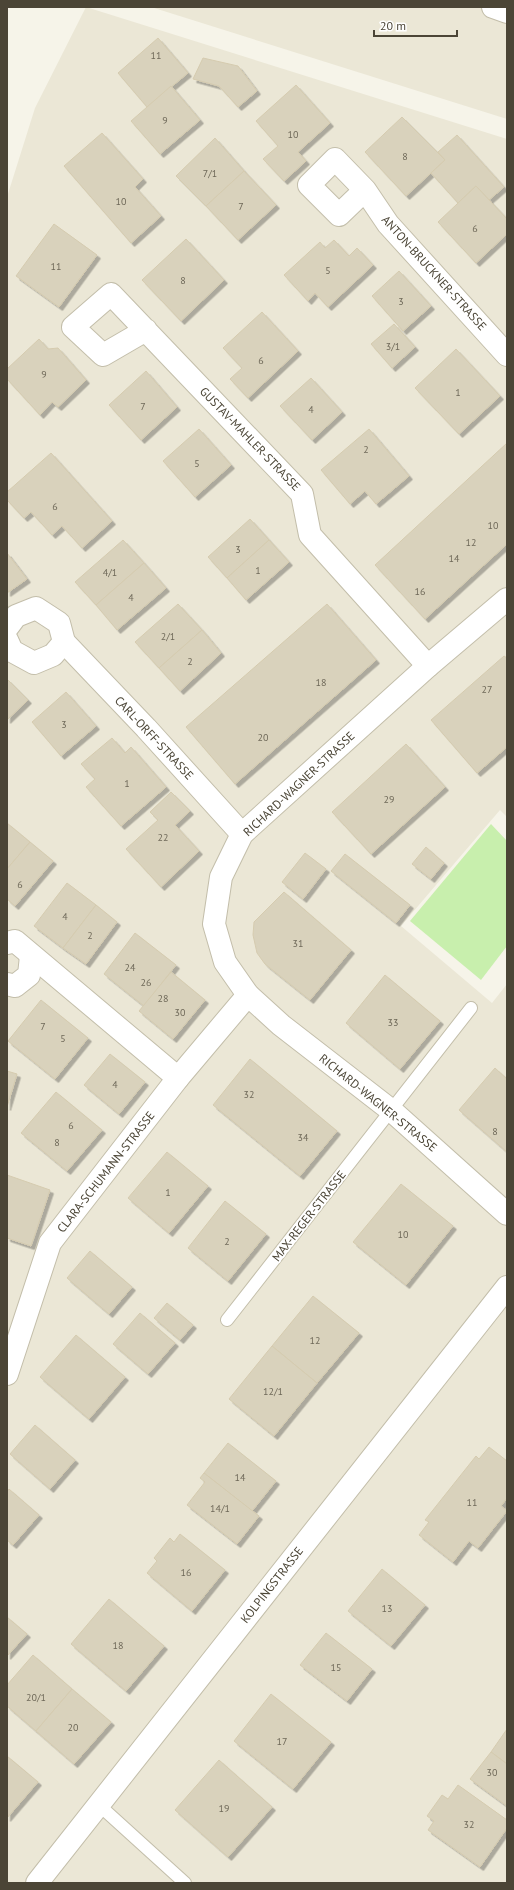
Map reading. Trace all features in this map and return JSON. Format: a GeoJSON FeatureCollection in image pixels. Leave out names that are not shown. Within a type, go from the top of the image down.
{"type":"FeatureCollection","features":[{"type":"Feature","properties":{"kind":"street"},"geometry":{"type":"LineString","coordinates":[[494,7],[507,12]]}},
{"type":"Feature","properties":{"kind":"street","name":"ANTON-BRUCKNER-STRASSE"},"geometry":{"type":"LineString","coordinates":[[365,190],[388,224],[507,355]]}},
{"type":"Feature","properties":{"kind":"street","name":"GUSTAV-MAHLER-STRASSE"},"geometry":{"type":"LineString","coordinates":[[146,330],[302,494],[310,535],[428,666]]}},
{"type":"Feature","properties":{"kind":"street","name":"RICHARD-WAGNER-STRASSE"},"geometry":{"type":"LineString","coordinates":[[507,599],[428,666],[242,834],[221,877],[214,924],[225,962],[248,995],[281,1025],[392,1112],[507,1214]]}},
{"type":"Feature","properties":{"kind":"street","name":"CARL-ORFF-STRASSE"},"geometry":{"type":"LineString","coordinates":[[7,628],[16,616],[36,608],[59,623],[64,642],[146,728],[242,834]]}},
{"type":"Feature","properties":{"kind":"street"},"geometry":{"type":"LineString","coordinates":[[7,640],[12,650],[34,663],[53,655],[64,642]]}},
{"type":"Feature","properties":{"kind":"street"},"geometry":{"type":"LineString","coordinates":[[10,940],[178,1078]]}},
{"type":"Feature","properties":{"kind":"street"},"geometry":{"type":"LineString","coordinates":[[7,984],[15,986],[29,975],[31,956]]}},
{"type":"Feature","properties":{"kind":"street","name":"CLARA-SCHUMANN-STRASSE"},"geometry":{"type":"LineString","coordinates":[[7,1374],[50,1243],[178,1078],[248,995]]}},
{"type":"Feature","properties":{"kind":"street","name":"KOLPINGSTRASSE"},"geometry":{"type":"LineString","coordinates":[[37,1883],[507,1287]]}},
{"type":"Feature","properties":{"kind":"lane","name":"MAX-REGER-STRASSE"},"geometry":{"type":"LineString","coordinates":[[227,1320],[392,1112],[471,1008]]}},
{"type":"Feature","properties":{"kind":"lane"},"geometry":{"type":"LineString","coordinates":[[99,1805],[185,1883]]}},
{"type":"Feature","properties":{"kind":"shaded area"},"geometry":{"type":"Polygon","coordinates":[[[86,7],[507,139],[507,817],[500,810],[401,926],[492,1003],[507,984],[507,1883],[7,1883],[7,197],[35,108],[86,7]]]}},
{"type":"Feature","properties":{"kind":"shaded area"},"geometry":{"type":"Polygon","coordinates":[[[151,7],[507,7],[507,119],[151,7]]]}},
{"type":"Feature","properties":{"kind":"green space"},"geometry":{"type":"Polygon","coordinates":[[[491,824],[507,841],[507,946],[481,980],[410,921],[491,824]]]}},
{"type":"Feature","properties":{"kind":"building"},"geometry":{"type":"Polygon","coordinates":[[[158,38],[188,73],[147,107],[118,73],[158,38]]]}},
{"type":"Feature","properties":{"kind":"building"},"geometry":{"type":"Polygon","coordinates":[[[203,58],[238,66],[257,91],[238,107],[219,86],[193,79],[203,58]]]}},
{"type":"Feature","properties":{"kind":"building"},"geometry":{"type":"Polygon","coordinates":[[[296,85],[330,123],[298,152],[306,161],[284,181],[263,159],[278,146],[256,121],[296,85]]]}},
{"type":"Feature","properties":{"kind":"building"},"geometry":{"type":"Polygon","coordinates":[[[171,86],[200,120],[160,154],[131,121],[171,86]]]}},
{"type":"Feature","properties":{"kind":"building"},"geometry":{"type":"Polygon","coordinates":[[[402,117],[445,160],[406,196],[365,152],[402,117]]]}},
{"type":"Feature","properties":{"kind":"building"},"geometry":{"type":"Polygon","coordinates":[[[102,133],[143,179],[135,187],[161,216],[131,243],[64,166],[102,133]]]}},
{"type":"Feature","properties":{"kind":"building"},"geometry":{"type":"Polygon","coordinates":[[[457,135],[504,187],[489,200],[476,186],[458,203],[431,173],[445,160],[438,152],[457,135]]]}},
{"type":"Feature","properties":{"kind":"building"},"geometry":{"type":"Polygon","coordinates":[[[215,138],[244,171],[206,206],[176,176],[215,138]]]}},
{"type":"Feature","properties":{"kind":"building"},"geometry":{"type":"Polygon","coordinates":[[[244,171],[276,205],[238,240],[206,206],[244,171]]]}},
{"type":"Feature","properties":{"kind":"building"},"geometry":{"type":"Polygon","coordinates":[[[476,186],[507,219],[507,234],[476,263],[438,222],[476,186]]]}},
{"type":"Feature","properties":{"kind":"building"},"geometry":{"type":"Polygon","coordinates":[[[54,224],[97,255],[59,307],[16,276],[54,224]]]}},
{"type":"Feature","properties":{"kind":"building"},"geometry":{"type":"Polygon","coordinates":[[[186,239],[224,280],[181,321],[142,280],[186,239]]]}},
{"type":"Feature","properties":{"kind":"building"},"geometry":{"type":"Polygon","coordinates":[[[334,240],[349,256],[357,248],[373,265],[328,307],[315,293],[308,301],[284,275],[320,242],[325,248],[334,240]]]}},
{"type":"Feature","properties":{"kind":"building"},"geometry":{"type":"Polygon","coordinates":[[[399,271],[431,306],[403,331],[372,296],[399,271]]]}},
{"type":"Feature","properties":{"kind":"building"},"geometry":{"type":"Polygon","coordinates":[[[262,312],[298,351],[248,398],[230,379],[242,368],[223,348],[262,312]]]}},
{"type":"Feature","properties":{"kind":"building"},"geometry":{"type":"Polygon","coordinates":[[[394,324],[415,347],[392,368],[371,344],[394,324]]]}},
{"type":"Feature","properties":{"kind":"building"},"geometry":{"type":"Polygon","coordinates":[[[39,339],[48,349],[58,348],[86,380],[58,407],[52,402],[40,415],[7,379],[7,369],[39,339]]]}},
{"type":"Feature","properties":{"kind":"building"},"geometry":{"type":"Polygon","coordinates":[[[456,349],[500,396],[459,434],[415,388],[456,349]]]}},
{"type":"Feature","properties":{"kind":"building"},"geometry":{"type":"Polygon","coordinates":[[[146,371],[177,407],[141,440],[109,405],[146,371]]]}},
{"type":"Feature","properties":{"kind":"building"},"geometry":{"type":"Polygon","coordinates":[[[311,378],[342,412],[312,440],[280,406],[311,378]]]}},
{"type":"Feature","properties":{"kind":"building"},"geometry":{"type":"Polygon","coordinates":[[[199,429],[231,465],[195,497],[163,461],[199,429]]]}},
{"type":"Feature","properties":{"kind":"building"},"geometry":{"type":"Polygon","coordinates":[[[369,429],[409,476],[376,504],[365,491],[350,504],[321,470],[369,429]]]}},
{"type":"Feature","properties":{"kind":"building"},"geometry":{"type":"Polygon","coordinates":[[[507,443],[507,544],[425,619],[375,565],[507,443]]]}},
{"type":"Feature","properties":{"kind":"building"},"geometry":{"type":"Polygon","coordinates":[[[51,453],[112,521],[82,548],[62,526],[52,535],[31,512],[24,518],[7,500],[7,492],[51,453]]]}},
{"type":"Feature","properties":{"kind":"building"},"geometry":{"type":"Polygon","coordinates":[[[250,519],[269,540],[227,578],[208,557],[250,519]]]}},
{"type":"Feature","properties":{"kind":"building"},"geometry":{"type":"Polygon","coordinates":[[[123,540],[144,563],[96,605],[75,582],[123,540]]]}},
{"type":"Feature","properties":{"kind":"building"},"geometry":{"type":"Polygon","coordinates":[[[269,540],[289,562],[246,600],[227,578],[269,540]]]}},
{"type":"Feature","properties":{"kind":"building"},"geometry":{"type":"Polygon","coordinates":[[[7,553],[27,579],[7,593],[7,553]]]}},
{"type":"Feature","properties":{"kind":"building"},"geometry":{"type":"Polygon","coordinates":[[[144,563],[166,588],[117,630],[96,605],[144,563]]]}},
{"type":"Feature","properties":{"kind":"building"},"geometry":{"type":"Polygon","coordinates":[[[178,604],[202,630],[159,668],[135,642],[178,604]]]}},
{"type":"Feature","properties":{"kind":"building"},"geometry":{"type":"Polygon","coordinates":[[[327,604],[376,660],[235,784],[186,727],[327,604]]]}},
{"type":"Feature","properties":{"kind":"building"},"geometry":{"type":"Polygon","coordinates":[[[202,630],[221,653],[180,691],[159,668],[202,630]]]}},
{"type":"Feature","properties":{"kind":"building"},"geometry":{"type":"Polygon","coordinates":[[[504,656],[507,658],[507,747],[477,773],[431,720],[504,656]]]}},
{"type":"Feature","properties":{"kind":"building"},"geometry":{"type":"Polygon","coordinates":[[[7,679],[28,700],[7,720],[7,679]]]}},
{"type":"Feature","properties":{"kind":"building"},"geometry":{"type":"Polygon","coordinates":[[[66,692],[96,726],[61,756],[32,722],[66,692]]]}},
{"type":"Feature","properties":{"kind":"building"},"geometry":{"type":"Polygon","coordinates":[[[112,738],[125,753],[131,747],[166,787],[121,826],[86,787],[95,779],[81,764],[112,738]]]}},
{"type":"Feature","properties":{"kind":"building"},"geometry":{"type":"Polygon","coordinates":[[[406,744],[445,787],[371,854],[332,812],[406,744]]]}},
{"type":"Feature","properties":{"kind":"building"},"geometry":{"type":"Polygon","coordinates":[[[171,792],[190,811],[175,825],[199,851],[161,887],[126,849],[158,820],[150,812],[171,792]]]}},
{"type":"Feature","properties":{"kind":"building"},"geometry":{"type":"Polygon","coordinates":[[[7,823],[30,842],[7,869],[7,823]]]}},
{"type":"Feature","properties":{"kind":"building"},"geometry":{"type":"Polygon","coordinates":[[[30,842],[53,861],[15,906],[7,899],[7,869],[30,842]]]}},
{"type":"Feature","properties":{"kind":"building"},"geometry":{"type":"Polygon","coordinates":[[[426,847],[444,863],[431,879],[412,864],[426,847]]]}},
{"type":"Feature","properties":{"kind":"building"},"geometry":{"type":"Polygon","coordinates":[[[305,853],[326,869],[303,899],[282,882],[305,853]]]}},
{"type":"Feature","properties":{"kind":"building"},"geometry":{"type":"Polygon","coordinates":[[[345,854],[410,905],[396,923],[331,871],[345,854]]]}},
{"type":"Feature","properties":{"kind":"building"},"geometry":{"type":"Polygon","coordinates":[[[67,883],[96,905],[63,948],[34,926],[67,883]]]}},
{"type":"Feature","properties":{"kind":"building"},"geometry":{"type":"Polygon","coordinates":[[[284,892],[351,950],[310,1000],[265,964],[257,953],[253,935],[254,922],[284,892]]]}},
{"type":"Feature","properties":{"kind":"building"},"geometry":{"type":"Polygon","coordinates":[[[96,905],[117,922],[86,964],[63,948],[96,905]]]}},
{"type":"Feature","properties":{"kind":"building"},"geometry":{"type":"Polygon","coordinates":[[[135,933],[176,965],[144,1006],[104,974],[135,933]]]}},
{"type":"Feature","properties":{"kind":"building"},"geometry":{"type":"Polygon","coordinates":[[[171,972],[205,1000],[173,1039],[139,1011],[171,972]]]}},
{"type":"Feature","properties":{"kind":"building"},"geometry":{"type":"Polygon","coordinates":[[[385,975],[440,1021],[400,1069],[346,1023],[385,975]]]}},
{"type":"Feature","properties":{"kind":"building"},"geometry":{"type":"Polygon","coordinates":[[[41,1000],[88,1038],[55,1079],[8,1041],[41,1000]]]}},
{"type":"Feature","properties":{"kind":"building"},"geometry":{"type":"Polygon","coordinates":[[[110,1054],[145,1082],[119,1114],[84,1085],[110,1054]]]}},
{"type":"Feature","properties":{"kind":"building"},"geometry":{"type":"Polygon","coordinates":[[[250,1059],[337,1131],[300,1176],[213,1105],[250,1059]]]}},
{"type":"Feature","properties":{"kind":"building"},"geometry":{"type":"Polygon","coordinates":[[[495,1068],[507,1079],[507,1152],[459,1110],[495,1068]]]}},
{"type":"Feature","properties":{"kind":"building"},"geometry":{"type":"Polygon","coordinates":[[[7,1071],[17,1074],[7,1107],[7,1071]]]}},
{"type":"Feature","properties":{"kind":"building"},"geometry":{"type":"Polygon","coordinates":[[[56,1092],[102,1130],[67,1171],[21,1133],[56,1092]]]}},
{"type":"Feature","properties":{"kind":"building"},"geometry":{"type":"Polygon","coordinates":[[[167,1152],[208,1186],[169,1233],[128,1198],[167,1152]]]}},
{"type":"Feature","properties":{"kind":"building"},"geometry":{"type":"Polygon","coordinates":[[[7,1175],[50,1190],[31,1246],[7,1238],[7,1175]]]}},
{"type":"Feature","properties":{"kind":"building"},"geometry":{"type":"Polygon","coordinates":[[[401,1184],[453,1226],[406,1285],[353,1242],[401,1184]]]}},
{"type":"Feature","properties":{"kind":"building"},"geometry":{"type":"Polygon","coordinates":[[[225,1201],[266,1234],[228,1281],[188,1248],[225,1201]]]}},
{"type":"Feature","properties":{"kind":"building"},"geometry":{"type":"Polygon","coordinates":[[[90,1251],[132,1287],[109,1314],[67,1278],[90,1251]]]}},
{"type":"Feature","properties":{"kind":"building"},"geometry":{"type":"Polygon","coordinates":[[[313,1296],[359,1333],[317,1383],[272,1346],[313,1296]]]}},
{"type":"Feature","properties":{"kind":"building"},"geometry":{"type":"Polygon","coordinates":[[[167,1303],[193,1325],[180,1340],[154,1318],[167,1303]]]}},
{"type":"Feature","properties":{"kind":"building"},"geometry":{"type":"Polygon","coordinates":[[[140,1313],[175,1343],[148,1374],[113,1344],[140,1313]]]}},
{"type":"Feature","properties":{"kind":"building"},"geometry":{"type":"Polygon","coordinates":[[[76,1335],[125,1377],[89,1419],[40,1377],[76,1335]]]}},
{"type":"Feature","properties":{"kind":"building"},"geometry":{"type":"Polygon","coordinates":[[[272,1346],[317,1383],[274,1436],[229,1399],[272,1346]]]}},
{"type":"Feature","properties":{"kind":"building"},"geometry":{"type":"Polygon","coordinates":[[[35,1425],[75,1460],[50,1489],[10,1454],[35,1425]]]}},
{"type":"Feature","properties":{"kind":"building"},"geometry":{"type":"Polygon","coordinates":[[[228,1443],[276,1481],[252,1511],[204,1473],[228,1443]]]}},
{"type":"Feature","properties":{"kind":"building"},"geometry":{"type":"Polygon","coordinates":[[[489,1447],[507,1461],[507,1498],[501,1506],[507,1511],[478,1548],[469,1541],[453,1562],[419,1535],[429,1522],[425,1520],[476,1456],[479,1459],[489,1447]]]}},
{"type":"Feature","properties":{"kind":"building"},"geometry":{"type":"Polygon","coordinates":[[[204,1473],[259,1516],[237,1544],[187,1505],[205,1482],[200,1478],[204,1473]]]}},
{"type":"Feature","properties":{"kind":"building"},"geometry":{"type":"Polygon","coordinates":[[[9,1489],[39,1515],[13,1545],[7,1540],[7,1492],[9,1489]]]}},
{"type":"Feature","properties":{"kind":"building"},"geometry":{"type":"Polygon","coordinates":[[[180,1534],[225,1570],[192,1611],[147,1573],[157,1561],[154,1558],[170,1538],[174,1542],[180,1534]]]}},
{"type":"Feature","properties":{"kind":"building"},"geometry":{"type":"Polygon","coordinates":[[[382,1569],[425,1605],[391,1646],[348,1611],[382,1569]]]}},
{"type":"Feature","properties":{"kind":"building"},"geometry":{"type":"Polygon","coordinates":[[[109,1599],[164,1646],[126,1691],[71,1644],[109,1599]]]}},
{"type":"Feature","properties":{"kind":"building"},"geometry":{"type":"Polygon","coordinates":[[[7,1617],[27,1634],[7,1656],[7,1617]]]}},
{"type":"Feature","properties":{"kind":"building"},"geometry":{"type":"Polygon","coordinates":[[[326,1633],[372,1669],[347,1701],[300,1665],[326,1633]]]}},
{"type":"Feature","properties":{"kind":"building"},"geometry":{"type":"Polygon","coordinates":[[[33,1655],[72,1689],[36,1731],[7,1706],[7,1685],[33,1655]]]}},
{"type":"Feature","properties":{"kind":"building"},"geometry":{"type":"Polygon","coordinates":[[[72,1689],[111,1722],[74,1764],[36,1731],[72,1689]]]}},
{"type":"Feature","properties":{"kind":"building"},"geometry":{"type":"Polygon","coordinates":[[[271,1694],[331,1742],[293,1789],[234,1741],[271,1694]]]}},
{"type":"Feature","properties":{"kind":"building"},"geometry":{"type":"Polygon","coordinates":[[[507,1729],[507,1764],[491,1752],[507,1729]]]}},
{"type":"Feature","properties":{"kind":"building"},"geometry":{"type":"Polygon","coordinates":[[[491,1752],[507,1764],[507,1806],[470,1779],[491,1752]]]}},
{"type":"Feature","properties":{"kind":"building"},"geometry":{"type":"Polygon","coordinates":[[[7,1756],[38,1782],[7,1818],[7,1756]]]}},
{"type":"Feature","properties":{"kind":"building"},"geometry":{"type":"Polygon","coordinates":[[[219,1760],[272,1807],[228,1857],[175,1810],[219,1760]]]}},
{"type":"Feature","properties":{"kind":"building"},"geometry":{"type":"Polygon","coordinates":[[[458,1785],[507,1820],[507,1828],[480,1867],[428,1830],[434,1821],[427,1816],[442,1795],[448,1799],[458,1785]]]}}]}
